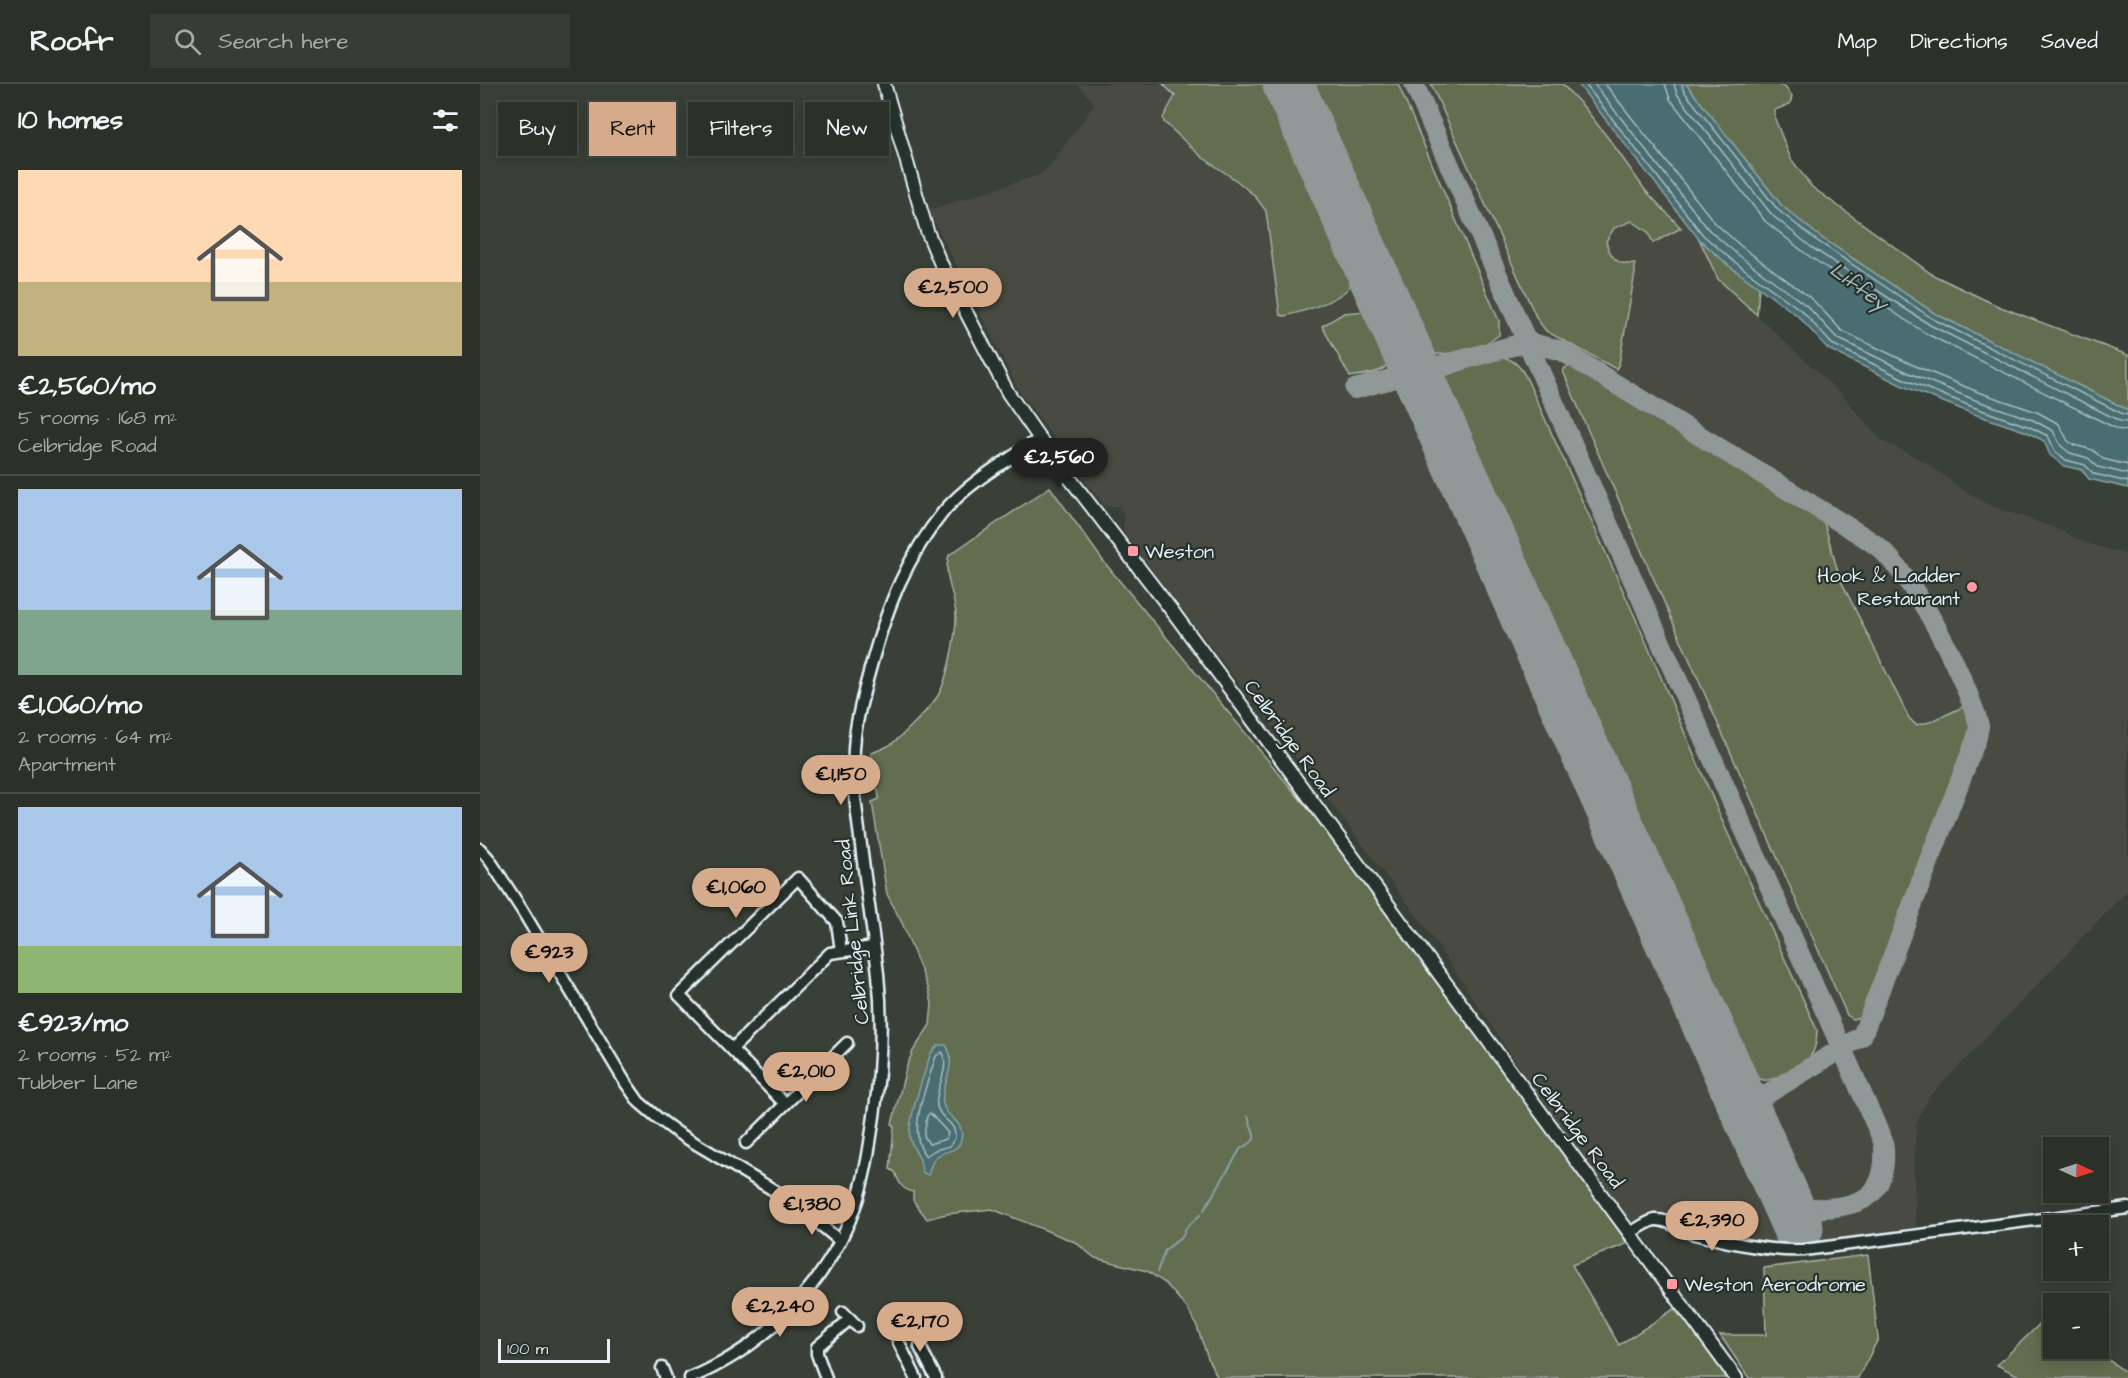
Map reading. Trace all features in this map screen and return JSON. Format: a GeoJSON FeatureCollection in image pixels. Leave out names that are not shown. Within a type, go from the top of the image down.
{"type":"FeatureCollection","features":[{"type":"Feature","properties":{"kind":"main road","name":"Celbridge Road"},"geometry":{"type":"LineString","coordinates":[[884,84],[922,218],[936,252],[1003,386],[1040,439],[1145,574],[1532,1101],[1631,1232],[1736,1378]]}},
{"type":"Feature","properties":{"kind":"street","name":"Celbridge Link Road"},"geometry":{"type":"LineString","coordinates":[[690,1378],[723,1363],[774,1325],[816,1279],[840,1240],[856,1204],[863,1181],[876,1103],[881,1033],[874,947],[855,801],[854,758],[862,698],[889,603],[914,554],[945,510],[983,476],[1040,439]]}},
{"type":"Feature","properties":{"kind":"street"},"geometry":{"type":"LineString","coordinates":[[480,849],[517,901],[639,1102],[678,1133],[792,1201],[840,1240]]}},
{"type":"Feature","properties":{"kind":"street"},"geometry":{"type":"LineString","coordinates":[[785,1104],[679,995],[798,878],[837,922],[841,951]]}},
{"type":"Feature","properties":{"kind":"street"},"geometry":{"type":"LineString","coordinates":[[732,1049],[830,952],[874,947]]}},
{"type":"Feature","properties":{"kind":"street"},"geometry":{"type":"LineString","coordinates":[[746,1143],[847,1043]]}},
{"type":"Feature","properties":{"kind":"street"},"geometry":{"type":"LineString","coordinates":[[1631,1232],[1652,1220],[1658,1220],[1691,1234],[1793,1251],[2128,1208]]}},
{"type":"Feature","properties":{"kind":"street"},"geometry":{"type":"LineString","coordinates":[[826,1378],[817,1347],[850,1319]]}},
{"type":"Feature","properties":{"kind":"street"},"geometry":{"type":"LineString","coordinates":[[922,1337],[920,1347],[936,1378]]}},
{"type":"Feature","properties":{"kind":"street"},"geometry":{"type":"LineString","coordinates":[[897,1341],[916,1378]]}},
{"type":"Feature","properties":{"kind":"shaded area"},"geometry":{"type":"Polygon","coordinates":[[[1077,84],[1578,84],[1699,239],[1718,279],[1841,394],[1881,440],[1923,461],[1963,490],[1989,505],[2055,528],[2086,543],[2128,555],[2128,890],[1929,1097],[1916,1127],[1914,1170],[1916,1226],[1894,1237],[1799,1248],[1690,1229],[1658,1214],[1626,1226],[1424,925],[1124,533],[1124,514],[1118,506],[1105,506],[1019,391],[929,210],[1039,175],[1049,167],[1095,104],[1077,84]]]}},
{"type":"Feature","properties":{"kind":"green space"},"geometry":{"type":"Polygon","coordinates":[[[1163,84],[1270,84],[1354,277],[1351,285],[1345,291],[1325,303],[1284,316],[1280,315],[1266,211],[1255,196],[1202,157],[1164,122],[1163,118],[1175,96],[1163,84]]]}},
{"type":"Feature","properties":{"kind":"green space"},"geometry":{"type":"Polygon","coordinates":[[[1312,84],[1398,84],[1499,321],[1499,335],[1485,344],[1459,352],[1433,354],[1428,348],[1389,264],[1312,84]]]}},
{"type":"Feature","properties":{"kind":"green space"},"geometry":{"type":"Polygon","coordinates":[[[1431,84],[1562,84],[1612,143],[1645,190],[1681,228],[1653,243],[1648,232],[1632,221],[1614,228],[1606,241],[1615,259],[1623,264],[1635,264],[1619,364],[1616,369],[1546,331],[1537,319],[1431,84]]]}},
{"type":"Feature","properties":{"kind":"green space"},"geometry":{"type":"Polygon","coordinates":[[[1686,84],[1776,84],[1785,87],[1792,96],[1790,104],[1775,110],[1775,119],[1791,159],[1812,187],[1933,275],[1998,306],[2128,355],[2128,410],[1936,314],[1819,236],[1782,206],[1686,84]]]}},
{"type":"Feature","properties":{"kind":"green space"},"geometry":{"type":"Polygon","coordinates":[[[1699,239],[1728,265],[1759,287],[1757,315],[1718,279],[1699,239]]]}},
{"type":"Feature","properties":{"kind":"green space"},"geometry":{"type":"Polygon","coordinates":[[[1372,311],[1388,350],[1387,364],[1376,372],[1350,377],[1322,326],[1344,313],[1372,311]]]}},
{"type":"Feature","properties":{"kind":"green space"},"geometry":{"type":"Polygon","coordinates":[[[1501,357],[1516,364],[1529,383],[1817,1030],[1816,1044],[1810,1057],[1795,1068],[1774,1078],[1762,1079],[1749,1070],[1584,706],[1443,380],[1443,376],[1501,357]]]}},
{"type":"Feature","properties":{"kind":"green space"},"geometry":{"type":"Polygon","coordinates":[[[1569,366],[1576,367],[1823,519],[1840,579],[1909,718],[1916,725],[1930,722],[1963,707],[1970,721],[1970,729],[1963,751],[1860,1017],[1853,1019],[1847,1015],[1590,435],[1563,371],[1569,366]]]}},
{"type":"Feature","properties":{"kind":"green space"},"geometry":{"type":"Polygon","coordinates":[[[1050,487],[1104,562],[1329,834],[1579,1173],[1624,1238],[1626,1244],[1572,1265],[1619,1345],[1674,1309],[1680,1316],[1684,1314],[1730,1378],[1218,1378],[1187,1308],[1166,1284],[1147,1271],[1095,1258],[1075,1242],[992,1209],[946,1214],[927,1219],[913,1200],[913,1192],[901,1185],[895,1172],[890,1169],[894,1127],[892,1124],[906,1068],[913,1051],[930,1025],[932,1004],[929,990],[902,923],[887,894],[872,802],[879,799],[878,790],[872,786],[871,753],[899,738],[928,709],[941,690],[953,647],[956,625],[947,571],[949,555],[1050,487]]]}},
{"type":"Feature","properties":{"kind":"green space"},"geometry":{"type":"Polygon","coordinates":[[[1868,1255],[1878,1339],[1858,1378],[1749,1378],[1720,1335],[1766,1335],[1764,1268],[1868,1255]]]}},
{"type":"Feature","properties":{"kind":"green space"},"geometry":{"type":"Polygon","coordinates":[[[2043,1321],[2043,1359],[2107,1359],[2128,1374],[2128,1378],[2023,1378],[1997,1365],[2043,1321]]]}},
{"type":"Feature","properties":{"kind":"water","name":"Liffey"},"geometry":{"type":"Polygon","coordinates":[[[1578,84],[1686,84],[1782,206],[1819,236],[1936,314],[2128,410],[2128,488],[2089,479],[2082,470],[2064,466],[2050,455],[2044,441],[2027,432],[1903,386],[1828,349],[1798,316],[1728,265],[1699,239],[1578,84]]]}},
{"type":"Feature","properties":{"kind":"water"},"geometry":{"type":"Polygon","coordinates":[[[938,1045],[946,1045],[950,1053],[943,1102],[945,1109],[959,1126],[962,1134],[956,1147],[935,1158],[928,1175],[922,1171],[920,1160],[910,1139],[910,1131],[914,1108],[931,1053],[938,1045]]]}},
{"type":"Feature","properties":{"kind":"waterway"},"geometry":{"type":"LineString","coordinates":[[1204,1210],[1241,1148],[1254,1139],[1248,1116]]}},
{"type":"Feature","properties":{"kind":"waterway"},"geometry":{"type":"LineString","coordinates":[[1157,1272],[1165,1250],[1182,1237],[1186,1228],[1200,1215]]}},
{"type":"Feature","properties":{"kind":"taxiway"},"geometry":{"type":"LineString","coordinates":[[1414,84],[1883,1141],[1882,1175],[1876,1188],[1865,1198],[1845,1205],[1810,1208],[1792,1203],[1781,1189]]}},
{"type":"Feature","properties":{"kind":"taxiway"},"geometry":{"type":"LineString","coordinates":[[1355,389],[1527,342],[1562,351],[1875,545],[1897,567],[1937,628],[1976,715],[1979,726],[1977,737],[1862,1036],[1744,1108]]}},
{"type":"Feature","properties":{"kind":"runway"},"geometry":{"type":"LineString","coordinates":[[1288,84],[1798,1228]]}},
{"type":"Feature","properties":{"kind":"place","name":"Weston"},"geometry":{"type":"Point","coordinates":[1133,551]}},
{"type":"Feature","properties":{"kind":"place","name":"Hook & Ladder Restaurant"},"geometry":{"type":"Point","coordinates":[1972,587]}},
{"type":"Feature","properties":{"kind":"place","name":"Weston Aerodrome"},"geometry":{"type":"Point","coordinates":[1672,1284]}}]}
